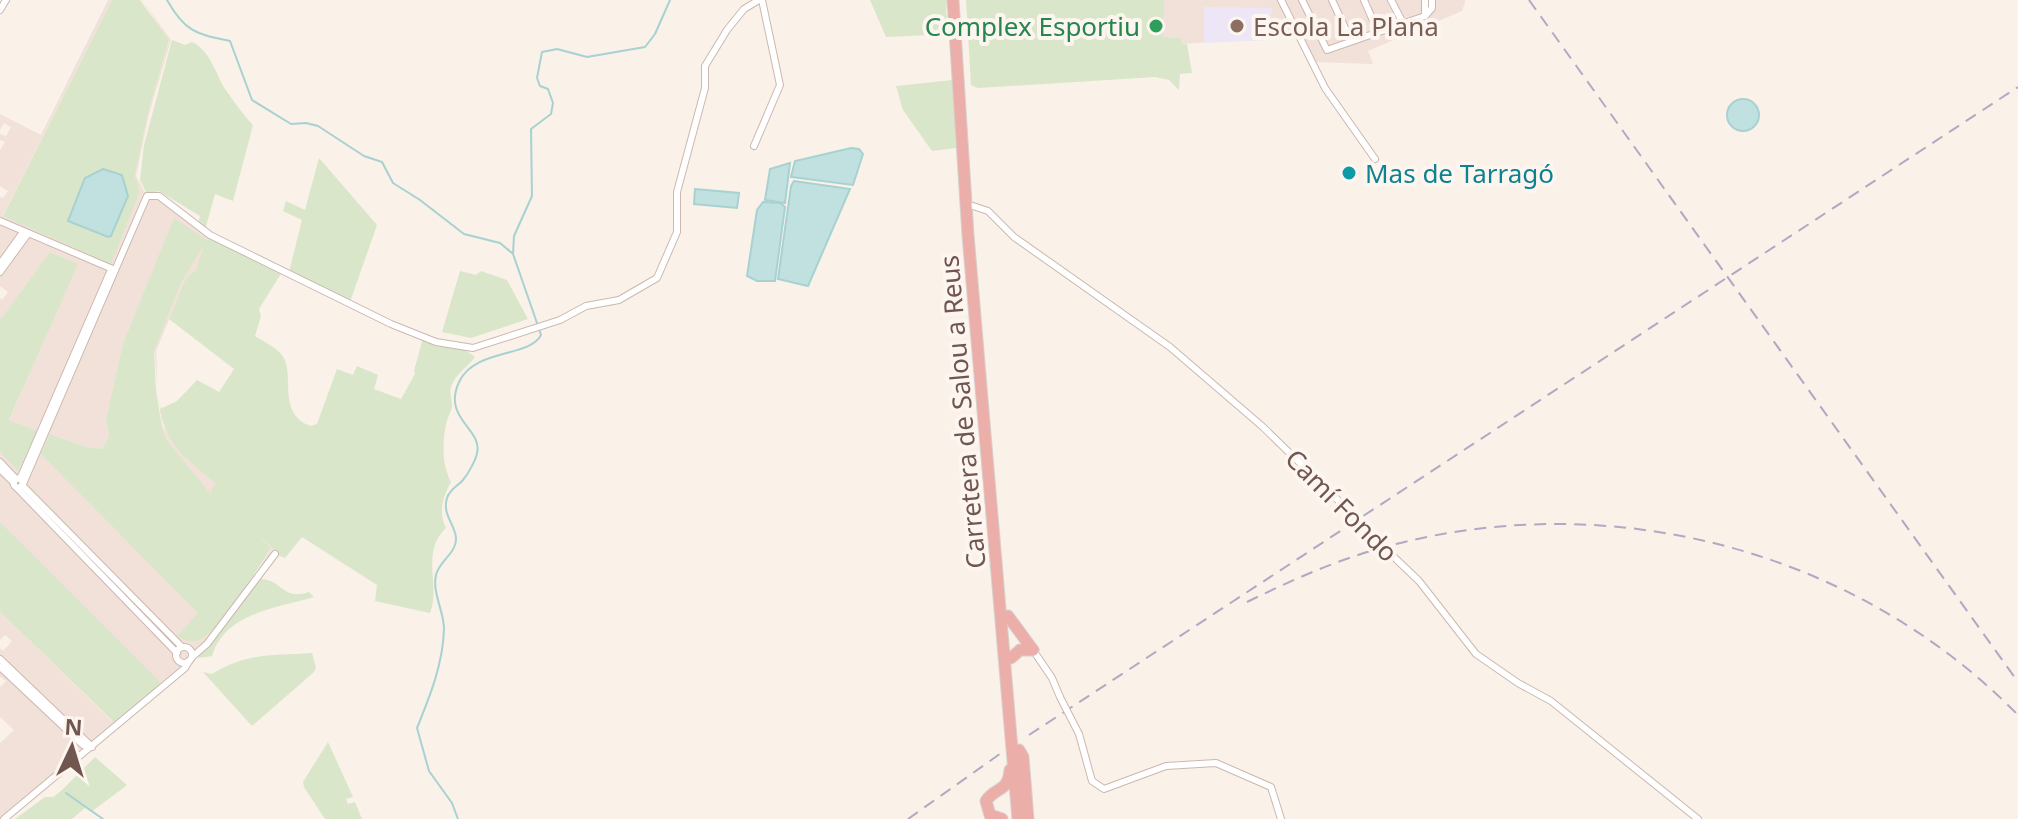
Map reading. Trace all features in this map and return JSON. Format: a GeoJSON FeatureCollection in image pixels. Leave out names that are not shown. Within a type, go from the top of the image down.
{"type":"FeatureCollection","features":[{"type":"Feature","properties":{"kind":"highway","name":"Carretera de Salou a Reus"},"geometry":{"type":"LineString","coordinates":[[953,0],[968,235],[1018,819]]}},
{"type":"Feature","properties":{"kind":"highway"},"geometry":{"type":"LineString","coordinates":[[961,0],[973,206],[1026,819]]}},
{"type":"Feature","properties":{"kind":"highway"},"geometry":{"type":"LineString","coordinates":[[1008,616],[1033,650]]}},
{"type":"Feature","properties":{"kind":"highway"},"geometry":{"type":"LineString","coordinates":[[1011,658],[1020,650],[1033,650]]}},
{"type":"Feature","properties":{"kind":"highway"},"geometry":{"type":"LineString","coordinates":[[1002,819],[990,815],[986,801],[1008,783],[1010,773],[1003,678],[1006,671]]}},
{"type":"Feature","properties":{"kind":"street"},"geometry":{"type":"LineString","coordinates":[[0,10],[6,0]]}},
{"type":"Feature","properties":{"kind":"street"},"geometry":{"type":"LineString","coordinates":[[19,483],[147,196],[159,196],[210,235],[391,324],[436,342],[473,348],[560,320],[586,306],[619,300],[657,278],[677,232],[677,192],[705,88],[705,66],[744,9],[760,0],[780,85],[754,146]]}},
{"type":"Feature","properties":{"kind":"street"},"geometry":{"type":"LineString","coordinates":[[1281,0],[1325,88],[1375,159]]}},
{"type":"Feature","properties":{"kind":"street"},"geometry":{"type":"LineString","coordinates":[[1302,0],[1327,50],[1425,16],[1429,4]]}},
{"type":"Feature","properties":{"kind":"street"},"geometry":{"type":"LineString","coordinates":[[1332,0],[1351,41]]}},
{"type":"Feature","properties":{"kind":"street"},"geometry":{"type":"LineString","coordinates":[[1364,0],[1378,32]]}},
{"type":"Feature","properties":{"kind":"street"},"geometry":{"type":"LineString","coordinates":[[1391,0],[1403,23]]}},
{"type":"Feature","properties":{"kind":"street","name":"Camí Fondo"},"geometry":{"type":"LineString","coordinates":[[973,206],[988,211],[1014,237],[1170,347],[1263,427],[1419,581],[1476,654],[1551,701],[1698,819]]}},
{"type":"Feature","properties":{"kind":"street"},"geometry":{"type":"LineString","coordinates":[[0,221],[113,272]]}},
{"type":"Feature","properties":{"kind":"street"},"geometry":{"type":"LineString","coordinates":[[0,264],[25,233]]}},
{"type":"Feature","properties":{"kind":"street"},"geometry":{"type":"LineString","coordinates":[[0,272],[25,233]]}},
{"type":"Feature","properties":{"kind":"street"},"geometry":{"type":"LineString","coordinates":[[0,462],[181,652],[183,662],[200,652],[275,554]]}},
{"type":"Feature","properties":{"kind":"street"},"geometry":{"type":"LineString","coordinates":[[0,469],[19,483]]}},
{"type":"Feature","properties":{"kind":"street"},"geometry":{"type":"LineString","coordinates":[[170,681],[181,652],[202,644],[212,636]]}},
{"type":"Feature","properties":{"kind":"street"},"geometry":{"type":"LineString","coordinates":[[1033,650],[1052,678],[1079,734],[1092,781],[1104,789],[1166,766],[1216,763],[1271,787],[1281,819]]}},
{"type":"Feature","properties":{"kind":"street"},"geometry":{"type":"LineString","coordinates":[[4,819],[185,668],[191,651],[181,652]]}},
{"type":"Feature","properties":{"kind":"street"},"geometry":{"type":"LineString","coordinates":[[0,659],[92,747]]}},
{"type":"Feature","properties":{"kind":"street"},"geometry":{"type":"LineString","coordinates":[[0,667],[83,745],[92,747]]}},
{"type":"Feature","properties":{"kind":"shaded area"},"geometry":{"type":"Polygon","coordinates":[[[108,0],[112,0],[3,215],[140,191],[135,176],[148,113],[169,41],[142,0],[171,40],[149,114],[136,176],[147,196],[159,196],[210,235],[196,270],[186,278],[156,351],[158,387],[154,350],[182,281],[206,240],[174,219],[123,343],[106,419],[109,436],[102,449],[86,447],[50,434],[115,527],[199,613],[178,635],[208,634],[250,582],[271,549],[209,494],[168,442],[162,428],[159,397],[163,427],[187,460],[217,483],[244,522],[275,550],[275,554],[240,602],[191,659],[4,819],[0,819],[0,743],[14,730],[0,717],[0,687],[6,681],[0,677],[0,648],[3,651],[12,641],[5,635],[0,640],[0,612],[113,722],[21,544],[0,522],[0,452],[18,470],[36,431],[9,421],[77,264],[50,252],[0,320],[0,298],[2,300],[8,292],[0,286],[0,197],[3,198],[8,191],[0,186],[0,150],[5,142],[0,140],[0,134],[6,136],[11,127],[4,123],[0,130],[0,114],[41,135],[108,0]]]}},
{"type":"Feature","properties":{"kind":"shaded area"},"geometry":{"type":"Polygon","coordinates":[[[1149,0],[1465,2],[1462,11],[1368,51],[1371,64],[1316,62],[1302,36],[1182,44],[1181,38],[1147,37],[1149,0]]]}},
{"type":"Feature","properties":{"kind":"shaded area","name":"Escola La Plana"},"geometry":{"type":"Polygon","coordinates":[[[1204,7],[1272,8],[1270,40],[1204,43],[1204,7]]]}},
{"type":"Feature","properties":{"kind":"green space"},"geometry":{"type":"Polygon","coordinates":[[[112,0],[140,0],[169,40],[148,113],[135,176],[140,191],[111,264],[3,216],[112,0]]]}},
{"type":"Feature","properties":{"kind":"green space"},"geometry":{"type":"Polygon","coordinates":[[[870,0],[947,0],[946,13],[951,34],[886,37],[870,0]]]}},
{"type":"Feature","properties":{"kind":"green space"},"geometry":{"type":"Polygon","coordinates":[[[966,0],[1164,0],[1163,37],[1181,38],[1182,44],[1187,44],[1192,73],[1180,74],[1179,90],[1169,80],[1155,77],[978,88],[971,85],[966,0]]]}},
{"type":"Feature","properties":{"kind":"green space"},"geometry":{"type":"Polygon","coordinates":[[[172,40],[185,45],[192,42],[204,51],[225,89],[253,125],[233,201],[215,194],[205,230],[198,224],[200,216],[159,191],[147,194],[140,180],[144,145],[172,40]]]}},
{"type":"Feature","properties":{"kind":"green space"},"geometry":{"type":"Polygon","coordinates":[[[953,80],[956,148],[932,151],[903,110],[896,86],[953,80]]]}},
{"type":"Feature","properties":{"kind":"green space"},"geometry":{"type":"Polygon","coordinates":[[[319,158],[377,225],[350,302],[289,272],[302,220],[283,211],[286,201],[305,210],[319,158]]]}},
{"type":"Feature","properties":{"kind":"green space"},"geometry":{"type":"Polygon","coordinates":[[[174,218],[207,240],[210,236],[282,272],[259,309],[261,316],[255,336],[281,354],[285,361],[293,412],[311,426],[317,424],[337,369],[353,375],[357,366],[378,375],[374,389],[401,399],[415,374],[423,338],[465,350],[475,357],[450,389],[452,406],[443,446],[451,482],[442,505],[446,528],[438,537],[432,559],[433,603],[430,613],[375,601],[377,585],[302,537],[285,558],[275,554],[275,550],[245,524],[271,548],[238,598],[208,634],[195,641],[177,636],[198,613],[41,454],[50,434],[86,447],[102,449],[109,436],[106,419],[123,343],[174,218]],[[204,245],[182,281],[154,351],[156,390],[162,428],[168,442],[213,497],[210,492],[216,483],[173,443],[160,409],[177,401],[197,380],[219,392],[234,369],[169,319],[186,278],[196,270],[204,245]]]}},
{"type":"Feature","properties":{"kind":"green space"},"geometry":{"type":"Polygon","coordinates":[[[50,252],[78,264],[9,420],[37,431],[18,471],[0,452],[0,320],[50,252]]]}},
{"type":"Feature","properties":{"kind":"green space"},"geometry":{"type":"Polygon","coordinates":[[[460,271],[476,275],[481,271],[507,280],[528,319],[471,338],[442,332],[460,271]]]}},
{"type":"Feature","properties":{"kind":"green space"},"geometry":{"type":"Polygon","coordinates":[[[0,522],[161,683],[114,722],[0,612],[0,522]]]}},
{"type":"Feature","properties":{"kind":"green space"},"geometry":{"type":"Polygon","coordinates":[[[260,579],[273,582],[293,594],[309,592],[314,597],[269,609],[240,621],[219,641],[212,656],[199,658],[198,656],[260,579]]]}},
{"type":"Feature","properties":{"kind":"green space"},"geometry":{"type":"Polygon","coordinates":[[[312,653],[316,668],[314,672],[252,726],[203,672],[212,674],[237,662],[260,656],[312,653]]]}},
{"type":"Feature","properties":{"kind":"green space"},"geometry":{"type":"Polygon","coordinates":[[[328,742],[353,797],[346,799],[348,804],[355,802],[362,819],[325,819],[304,787],[303,782],[328,742]]]}},
{"type":"Feature","properties":{"kind":"green space"},"geometry":{"type":"Polygon","coordinates":[[[95,757],[127,785],[91,812],[85,808],[72,819],[15,819],[45,797],[53,797],[61,791],[95,757]]]}},
{"type":"Feature","properties":{"kind":"water"},"geometry":{"type":"Polygon","coordinates":[[[1743,99],[1754,104],[1759,115],[1754,126],[1743,131],[1732,126],[1727,115],[1732,104],[1743,99]]]}},
{"type":"Feature","properties":{"kind":"water"},"geometry":{"type":"Polygon","coordinates":[[[851,148],[859,149],[863,154],[853,185],[791,177],[795,161],[851,148]]]}},
{"type":"Feature","properties":{"kind":"water"},"geometry":{"type":"Polygon","coordinates":[[[790,163],[785,203],[765,200],[770,169],[790,163]]]}},
{"type":"Feature","properties":{"kind":"water"},"geometry":{"type":"Polygon","coordinates":[[[103,169],[122,175],[128,196],[108,237],[68,221],[85,178],[103,169]]]}},
{"type":"Feature","properties":{"kind":"water"},"geometry":{"type":"Polygon","coordinates":[[[794,181],[850,189],[808,286],[778,279],[794,181]]]}},
{"type":"Feature","properties":{"kind":"water"},"geometry":{"type":"Polygon","coordinates":[[[695,189],[739,193],[737,208],[694,204],[695,189]]]}},
{"type":"Feature","properties":{"kind":"water"},"geometry":{"type":"Polygon","coordinates":[[[763,202],[780,203],[785,207],[775,281],[757,281],[747,276],[757,210],[763,202]]]}},
{"type":"Feature","properties":{"kind":"waterway"},"geometry":{"type":"LineString","coordinates":[[167,0],[192,30],[230,41],[252,100],[291,124],[318,126],[364,156],[382,162],[393,183],[464,234],[500,243],[512,253]]}},
{"type":"Feature","properties":{"kind":"waterway"},"geometry":{"type":"LineString","coordinates":[[537,323],[513,254],[514,236],[532,196],[531,129],[551,114],[553,103],[548,89],[540,86],[537,78],[542,52],[557,49],[587,57],[645,47],[655,34],[670,0]]}},
{"type":"Feature","properties":{"kind":"waterway"},"geometry":{"type":"LineString","coordinates":[[458,819],[452,803],[429,771],[417,728],[435,680],[443,642],[436,575],[456,543],[447,514],[447,498],[467,474],[477,453],[474,437],[455,405],[455,395],[467,371],[489,358],[535,342],[541,335],[539,329]]}},
{"type":"Feature","properties":{"kind":"waterway"},"geometry":{"type":"LineString","coordinates":[[66,793],[103,819]]}},
{"type":"Feature","properties":{"kind":"railway"},"geometry":{"type":"LineString","coordinates":[[1529,0],[2018,682]]}},
{"type":"Feature","properties":{"kind":"railway"},"geometry":{"type":"LineString","coordinates":[[1029,735],[2018,87]]}},
{"type":"Feature","properties":{"kind":"railway"},"geometry":{"type":"LineString","coordinates":[[1247,602],[1312,572],[1364,553],[1466,530],[1552,524],[1638,529],[1722,545],[1804,572],[1881,610],[1953,657],[2018,715]]}},
{"type":"Feature","properties":{"kind":"railway"},"geometry":{"type":"LineString","coordinates":[[908,819],[1004,751]]}},
{"type":"Feature","properties":{"kind":"place","name":"Complex Esportiu"},"geometry":{"type":"Point","coordinates":[1156,26]}},
{"type":"Feature","properties":{"kind":"place","name":"Escola La Plana"},"geometry":{"type":"Point","coordinates":[1237,26]}},
{"type":"Feature","properties":{"kind":"place","name":"Mas de Tarragó"},"geometry":{"type":"Point","coordinates":[1349,173]}}]}
